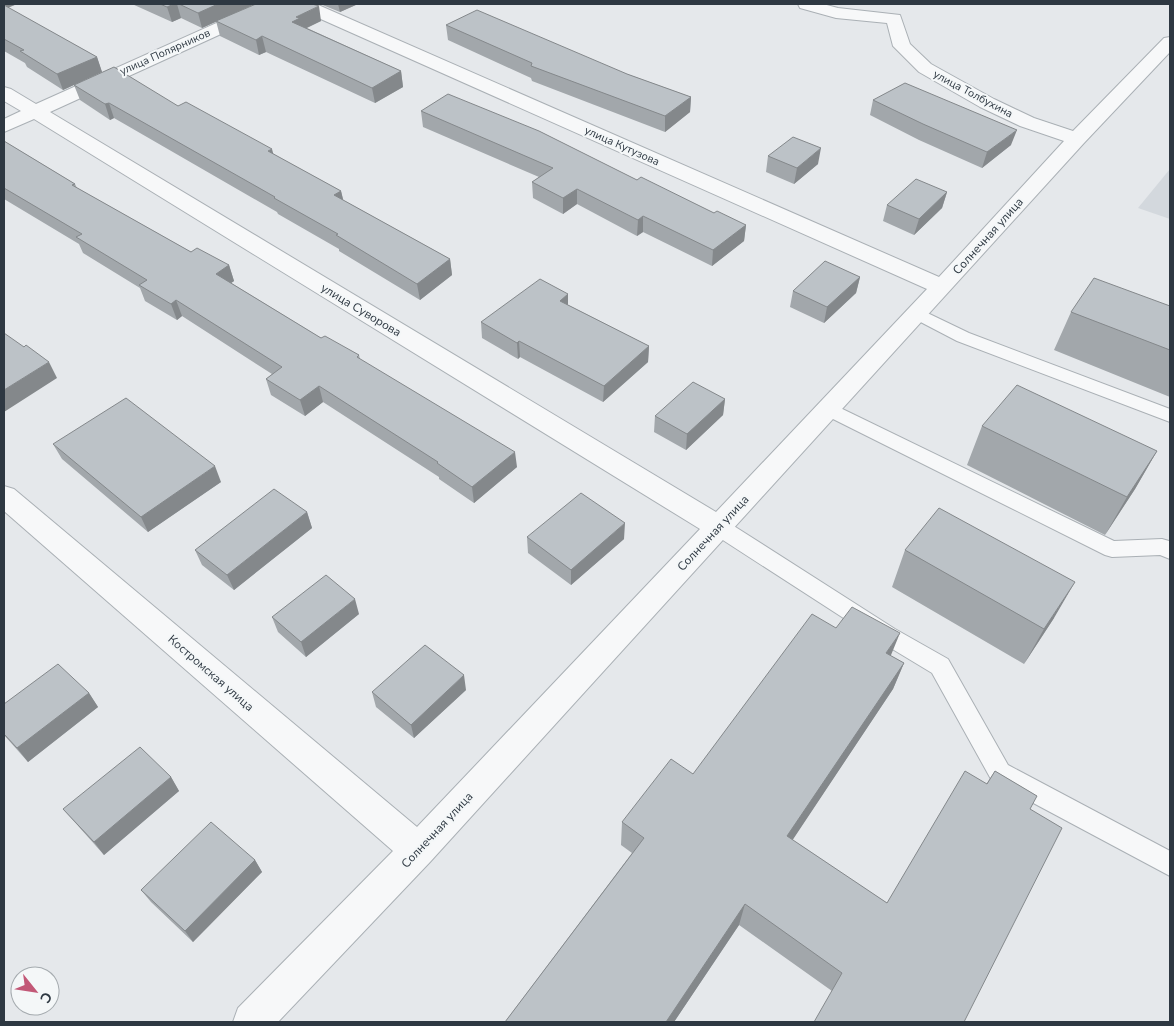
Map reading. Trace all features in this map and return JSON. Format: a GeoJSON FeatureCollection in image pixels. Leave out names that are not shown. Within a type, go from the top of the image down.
{"type":"FeatureCollection","features":[{"type":"Feature","properties":{"kind":"street","name":"улица Полярников"},"geometry":{"type":"LineString","coordinates":[[4,126],[272,4]]}},
{"type":"Feature","properties":{"kind":"street","name":"улица Кутузова"},"geometry":{"type":"LineString","coordinates":[[302,4],[942,287]]}},
{"type":"Feature","properties":{"kind":"street","name":"улица Толбухина"},"geometry":{"type":"LineString","coordinates":[[806,4],[836,13],[898,12],[902,46],[924,68],[1003,111],[1027,122],[1077,139]]}},
{"type":"Feature","properties":{"kind":"street","name":"Солнечная улица"},"geometry":{"type":"LineString","coordinates":[[252,1022],[418,850],[942,287],[1077,139],[1170,42]]}},
{"type":"Feature","properties":{"kind":"street","name":"улица Суворова"},"geometry":{"type":"LineString","coordinates":[[4,94],[719,527]]}},
{"type":"Feature","properties":{"kind":"street","name":"Костромская улица"},"geometry":{"type":"LineString","coordinates":[[4,496],[418,850]]}},
{"type":"Feature","properties":{"kind":"lane"},"geometry":{"type":"LineString","coordinates":[[917,313],[963,337],[1170,416]]}},
{"type":"Feature","properties":{"kind":"lane"},"geometry":{"type":"LineString","coordinates":[[828,408],[1112,549],[1162,547],[1170,551]]}},
{"type":"Feature","properties":{"kind":"lane"},"geometry":{"type":"LineString","coordinates":[[719,527],[887,635],[940,666],[1000,773],[1170,864]]}},
{"type":"Feature","properties":{"kind":"shaded area"},"geometry":{"type":"Polygon","coordinates":[[[1170,169],[1170,219],[1138,208],[1170,169]]]}},
{"type":"Feature","properties":{"kind":"building"},"geometry":{"type":"Polygon","coordinates":[[[160,4],[174,4],[167,7],[160,4]]]}},
{"type":"Feature","properties":{"kind":"building"},"geometry":{"type":"Polygon","coordinates":[[[179,4],[218,4],[198,13],[179,4]]]}},
{"type":"Feature","properties":{"kind":"building"},"geometry":{"type":"Polygon","coordinates":[[[256,4],[312,4],[319,6],[296,17],[300,18],[292,22],[401,71],[372,88],[262,36],[256,40],[216,21],[256,4]]]}},
{"type":"Feature","properties":{"kind":"building"},"geometry":{"type":"Polygon","coordinates":[[[4,5],[97,57],[57,74],[20,51],[24,50],[4,39],[4,5]]]}},
{"type":"Feature","properties":{"kind":"building"},"geometry":{"type":"Polygon","coordinates":[[[477,10],[627,74],[691,97],[665,116],[531,66],[532,63],[446,25],[477,10]]]}},
{"type":"Feature","properties":{"kind":"building"},"geometry":{"type":"Polygon","coordinates":[[[114,67],[178,106],[186,102],[272,149],[268,151],[341,191],[334,195],[450,259],[417,284],[275,197],[109,103],[105,104],[74,85],[114,67]]]}},
{"type":"Feature","properties":{"kind":"building"},"geometry":{"type":"Polygon","coordinates":[[[905,83],[1017,130],[987,152],[873,100],[905,83]]]}},
{"type":"Feature","properties":{"kind":"building"},"geometry":{"type":"Polygon","coordinates":[[[448,94],[539,131],[637,180],[641,177],[714,213],[717,211],[746,225],[713,250],[643,216],[638,220],[577,189],[563,198],[532,182],[553,168],[421,111],[448,94]]]}},
{"type":"Feature","properties":{"kind":"building"},"geometry":{"type":"Polygon","coordinates":[[[793,137],[821,148],[797,168],[768,156],[793,137]]]}},
{"type":"Feature","properties":{"kind":"building"},"geometry":{"type":"Polygon","coordinates":[[[4,141],[75,184],[72,185],[191,252],[197,248],[229,265],[216,274],[321,338],[325,336],[359,355],[357,357],[515,452],[472,487],[438,462],[319,386],[300,400],[266,379],[282,367],[176,300],[171,304],[139,285],[147,280],[76,237],[82,234],[4,188],[4,141]]]}},
{"type":"Feature","properties":{"kind":"building"},"geometry":{"type":"Polygon","coordinates":[[[916,179],[947,192],[919,219],[887,205],[916,179]]]}},
{"type":"Feature","properties":{"kind":"building"},"geometry":{"type":"Polygon","coordinates":[[[825,261],[860,277],[827,307],[793,291],[825,261]]]}},
{"type":"Feature","properties":{"kind":"building"},"geometry":{"type":"Polygon","coordinates":[[[1094,278],[1170,306],[1170,350],[1071,312],[1094,278]]]}},
{"type":"Feature","properties":{"kind":"building"},"geometry":{"type":"Polygon","coordinates":[[[540,279],[568,294],[560,301],[649,346],[604,386],[519,341],[517,343],[481,322],[540,279]]]}},
{"type":"Feature","properties":{"kind":"building"},"geometry":{"type":"Polygon","coordinates":[[[4,333],[24,347],[26,345],[49,362],[4,390],[4,333]]]}},
{"type":"Feature","properties":{"kind":"building"},"geometry":{"type":"Polygon","coordinates":[[[693,382],[725,399],[687,434],[655,416],[693,382]]]}},
{"type":"Feature","properties":{"kind":"building"},"geometry":{"type":"Polygon","coordinates":[[[1017,385],[1157,451],[1127,497],[982,426],[1017,385]]]}},
{"type":"Feature","properties":{"kind":"building"},"geometry":{"type":"Polygon","coordinates":[[[126,398],[215,466],[141,517],[53,444],[126,398]]]}},
{"type":"Feature","properties":{"kind":"building"},"geometry":{"type":"Polygon","coordinates":[[[274,489],[307,512],[227,575],[195,550],[274,489]]]}},
{"type":"Feature","properties":{"kind":"building"},"geometry":{"type":"Polygon","coordinates":[[[581,493],[625,523],[571,570],[527,537],[581,493]]]}},
{"type":"Feature","properties":{"kind":"building"},"geometry":{"type":"Polygon","coordinates":[[[939,508],[1075,582],[1044,629],[905,550],[939,508]]]}},
{"type":"Feature","properties":{"kind":"building"},"geometry":{"type":"Polygon","coordinates":[[[326,575],[355,599],[301,642],[272,617],[326,575]]]}},
{"type":"Feature","properties":{"kind":"building"},"geometry":{"type":"Polygon","coordinates":[[[852,607],[900,633],[886,653],[904,663],[787,836],[887,903],[965,771],[987,784],[995,771],[1037,796],[1030,809],[1062,828],[964,1022],[814,1022],[842,973],[745,904],[666,1022],[505,1022],[644,838],[622,822],[671,759],[693,774],[812,614],[836,628],[852,607]]]}},
{"type":"Feature","properties":{"kind":"building"},"geometry":{"type":"Polygon","coordinates":[[[425,645],[464,675],[411,725],[372,692],[425,645]]]}},
{"type":"Feature","properties":{"kind":"building"},"geometry":{"type":"Polygon","coordinates":[[[58,664],[89,693],[17,748],[4,734],[4,704],[58,664]]]}},
{"type":"Feature","properties":{"kind":"building"},"geometry":{"type":"Polygon","coordinates":[[[140,747],[171,777],[94,842],[63,809],[140,747]]]}},
{"type":"Feature","properties":{"kind":"building"},"geometry":{"type":"Polygon","coordinates":[[[211,822],[255,860],[185,931],[141,890],[211,822]]]}}]}
